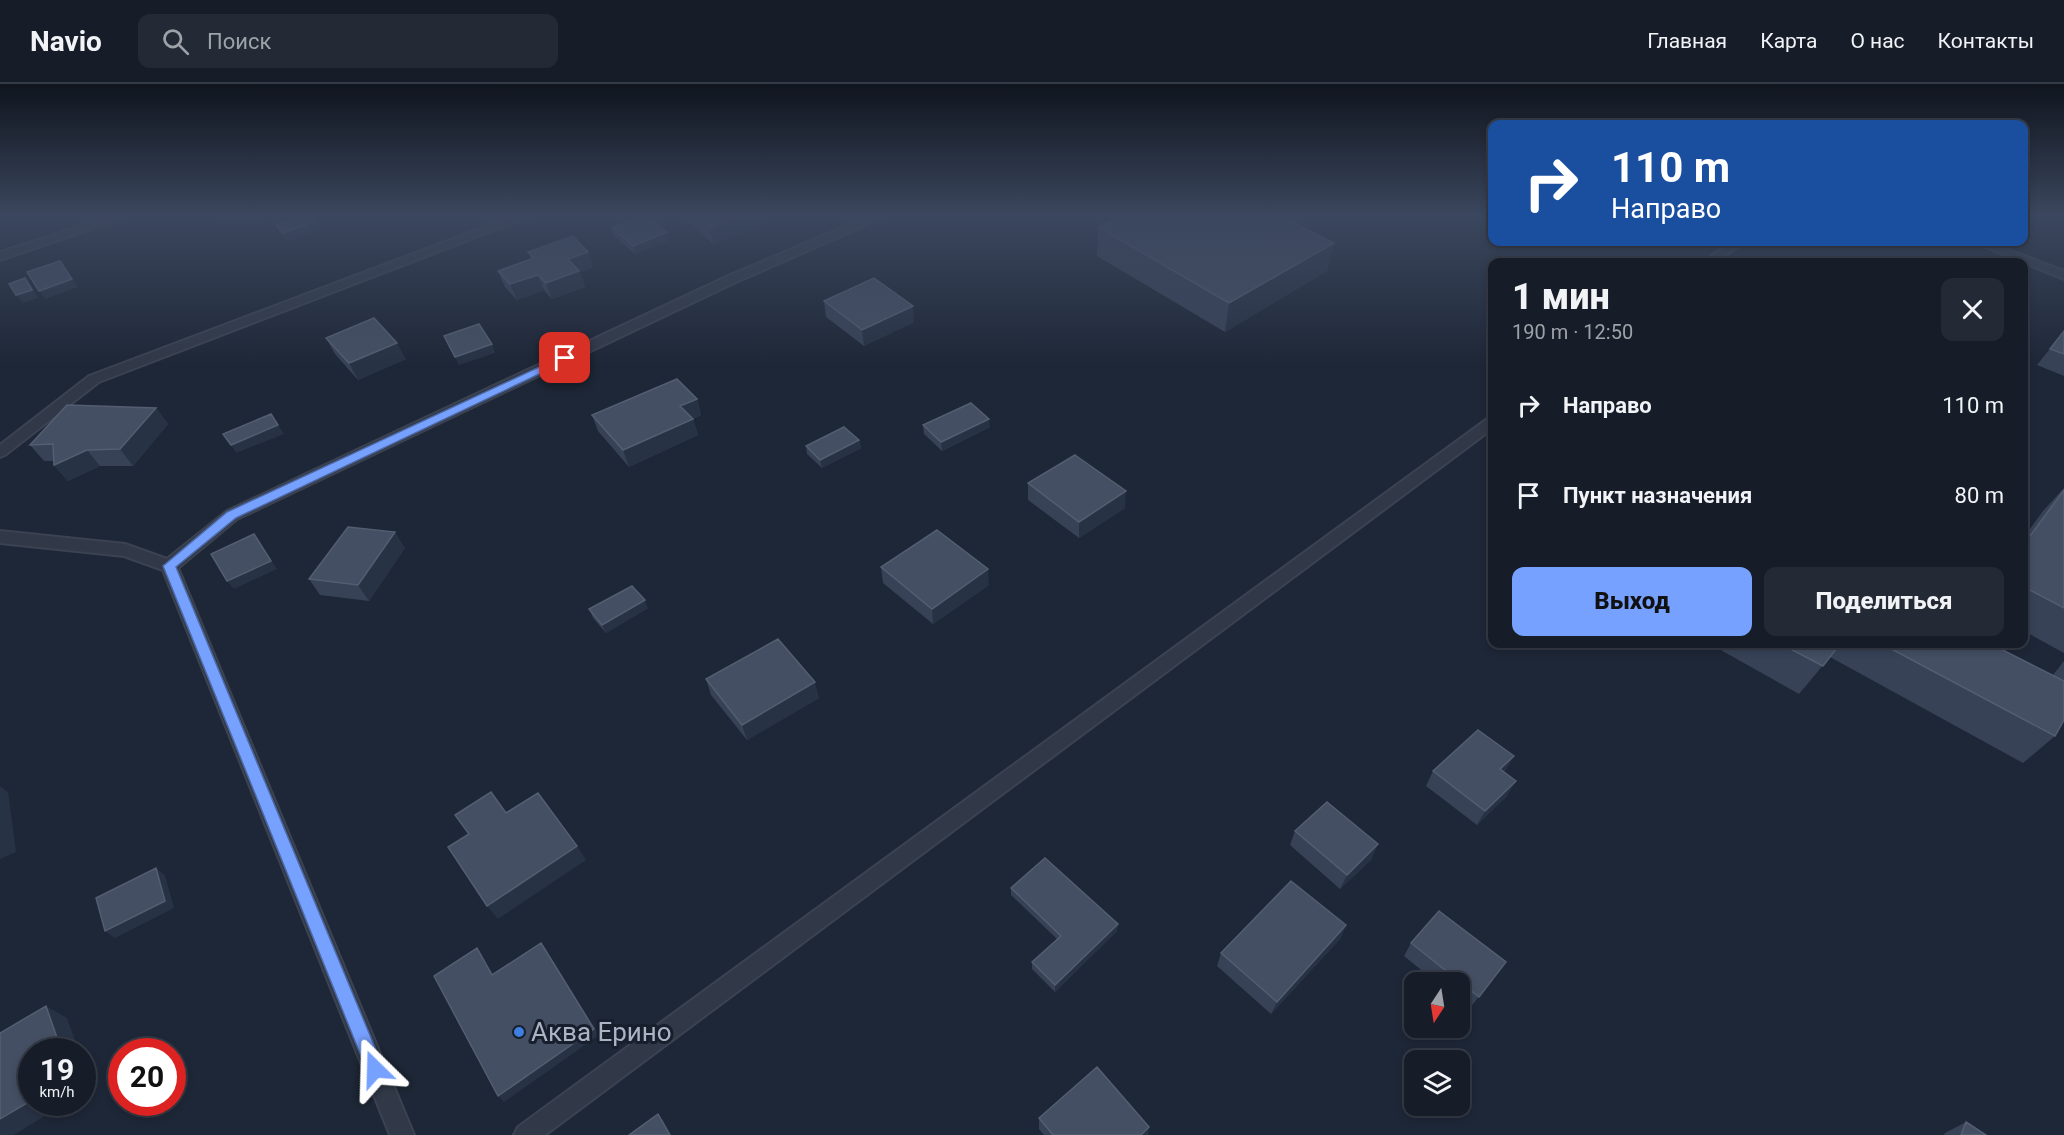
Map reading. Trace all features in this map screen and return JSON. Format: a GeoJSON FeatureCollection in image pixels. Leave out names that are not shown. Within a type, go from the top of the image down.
{"type":"FeatureCollection","features":[{"type":"Feature","properties":{"kind":"lane"},"geometry":{"type":"LineString","coordinates":[[0,452],[94,379],[395,266]]}},
{"type":"Feature","properties":{"kind":"lane"},"geometry":{"type":"LineString","coordinates":[[169,566],[232,515],[763,266]]}},
{"type":"Feature","properties":{"kind":"lane"},"geometry":{"type":"LineString","coordinates":[[2041,266],[2064,275]]}},
{"type":"Feature","properties":{"kind":"lane"},"geometry":{"type":"LineString","coordinates":[[526,1135],[1488,425]]}},
{"type":"Feature","properties":{"kind":"lane"},"geometry":{"type":"LineString","coordinates":[[0,537],[125,550],[169,566],[402,1135]]}},
{"type":"Feature","properties":{"kind":"building"},"geometry":{"type":"Polygon","coordinates":[[[45,266],[63,266],[72,279],[39,291],[27,272],[45,266]]]}},
{"type":"Feature","properties":{"kind":"building"},"geometry":{"type":"Polygon","coordinates":[[[512,266],[574,266],[579,271],[546,283],[538,275],[510,284],[498,271],[512,266]]]}},
{"type":"Feature","properties":{"kind":"building"},"geometry":{"type":"Polygon","coordinates":[[[1165,266],[1294,266],[1229,303],[1165,266]]]}},
{"type":"Feature","properties":{"kind":"building"},"geometry":{"type":"Polygon","coordinates":[[[25,278],[32,290],[16,295],[9,284],[25,278]]]}},
{"type":"Feature","properties":{"kind":"building"},"geometry":{"type":"Polygon","coordinates":[[[874,278],[913,306],[862,330],[824,301],[874,278]]]}},
{"type":"Feature","properties":{"kind":"building"},"geometry":{"type":"Polygon","coordinates":[[[374,318],[397,343],[349,363],[326,338],[374,318]]]}},
{"type":"Feature","properties":{"kind":"building"},"geometry":{"type":"Polygon","coordinates":[[[479,324],[492,344],[455,357],[444,336],[479,324]]]}},
{"type":"Feature","properties":{"kind":"building"},"geometry":{"type":"Polygon","coordinates":[[[2064,331],[2064,354],[2050,349],[2064,331]]]}},
{"type":"Feature","properties":{"kind":"building"},"geometry":{"type":"Polygon","coordinates":[[[677,379],[697,399],[680,406],[693,419],[623,450],[592,415],[677,379]]]}},
{"type":"Feature","properties":{"kind":"building"},"geometry":{"type":"Polygon","coordinates":[[[971,403],[989,419],[941,442],[923,425],[971,403]]]}},
{"type":"Feature","properties":{"kind":"building"},"geometry":{"type":"Polygon","coordinates":[[[67,405],[156,408],[120,449],[87,450],[54,465],[53,444],[30,445],[67,405]]]}},
{"type":"Feature","properties":{"kind":"building"},"geometry":{"type":"Polygon","coordinates":[[[271,414],[278,425],[231,445],[223,434],[271,414]]]}},
{"type":"Feature","properties":{"kind":"building"},"geometry":{"type":"Polygon","coordinates":[[[844,427],[859,440],[820,460],[806,446],[844,427]]]}},
{"type":"Feature","properties":{"kind":"building"},"geometry":{"type":"Polygon","coordinates":[[[1075,455],[1126,491],[1079,522],[1028,483],[1075,455]]]}},
{"type":"Feature","properties":{"kind":"building"},"geometry":{"type":"Polygon","coordinates":[[[2064,490],[2064,608],[2028,589],[2028,539],[2064,490]]]}},
{"type":"Feature","properties":{"kind":"building"},"geometry":{"type":"Polygon","coordinates":[[[348,527],[395,532],[358,585],[309,579],[348,527]]]}},
{"type":"Feature","properties":{"kind":"building"},"geometry":{"type":"Polygon","coordinates":[[[937,530],[988,569],[932,609],[881,567],[937,530]]]}},
{"type":"Feature","properties":{"kind":"building"},"geometry":{"type":"Polygon","coordinates":[[[254,534],[271,561],[227,581],[211,554],[254,534]]]}},
{"type":"Feature","properties":{"kind":"building"},"geometry":{"type":"Polygon","coordinates":[[[632,586],[645,600],[602,625],[589,609],[632,586]]]}},
{"type":"Feature","properties":{"kind":"building"},"geometry":{"type":"Polygon","coordinates":[[[778,639],[815,682],[742,725],[706,679],[778,639]]]}},
{"type":"Feature","properties":{"kind":"building"},"geometry":{"type":"Polygon","coordinates":[[[1789,648],[1837,648],[1823,666],[1789,648]]]}},
{"type":"Feature","properties":{"kind":"building"},"geometry":{"type":"Polygon","coordinates":[[[1890,648],[1999,648],[2064,681],[2064,720],[2055,736],[1890,648]]]}},
{"type":"Feature","properties":{"kind":"building"},"geometry":{"type":"Polygon","coordinates":[[[1478,730],[1514,756],[1500,769],[1516,781],[1485,811],[1433,771],[1478,730]]]}},
{"type":"Feature","properties":{"kind":"building"},"geometry":{"type":"Polygon","coordinates":[[[491,792],[506,813],[538,793],[577,846],[487,906],[448,847],[469,834],[455,815],[491,792]]]}},
{"type":"Feature","properties":{"kind":"building"},"geometry":{"type":"Polygon","coordinates":[[[1327,802],[1378,844],[1347,875],[1295,831],[1327,802]]]}},
{"type":"Feature","properties":{"kind":"building"},"geometry":{"type":"Polygon","coordinates":[[[1045,858],[1118,924],[1055,985],[1032,962],[1061,936],[1011,888],[1045,858]]]}},
{"type":"Feature","properties":{"kind":"building"},"geometry":{"type":"Polygon","coordinates":[[[156,868],[165,901],[105,931],[96,898],[156,868]]]}},
{"type":"Feature","properties":{"kind":"building"},"geometry":{"type":"Polygon","coordinates":[[[1291,881],[1346,925],[1277,1002],[1221,953],[1291,881]]]}},
{"type":"Feature","properties":{"kind":"building"},"geometry":{"type":"Polygon","coordinates":[[[1439,911],[1506,962],[1479,997],[1470,990],[1470,972],[1448,972],[1411,943],[1439,911]]]}},
{"type":"Feature","properties":{"kind":"building"},"geometry":{"type":"Polygon","coordinates":[[[541,943],[594,1029],[498,1096],[434,976],[477,948],[492,975],[541,943]]]}},
{"type":"Feature","properties":{"kind":"building"},"geometry":{"type":"Polygon","coordinates":[[[46,1006],[57,1038],[18,1038],[18,1108],[0,1119],[0,1033],[46,1006]]]}},
{"type":"Feature","properties":{"kind":"building"},"geometry":{"type":"Polygon","coordinates":[[[1097,1067],[1149,1127],[1141,1135],[1053,1135],[1039,1118],[1097,1067]]]}},
{"type":"Feature","properties":{"kind":"building"},"geometry":{"type":"Polygon","coordinates":[[[658,1114],[670,1135],[629,1135],[658,1114]]]}},
{"type":"Feature","properties":{"kind":"building"},"geometry":{"type":"Polygon","coordinates":[[[1966,1122],[1986,1135],[1961,1135],[1966,1122]]]}},
{"type":"Feature","properties":{"kind":"place","name":"Аква Ерино"},"geometry":{"type":"Point","coordinates":[519,1032]}},
{"type":"Feature","properties":{"kind":"route"},"geometry":{"type":"LineString","coordinates":[[375,1069],[169,566],[232,515],[565,358]]}}]}
